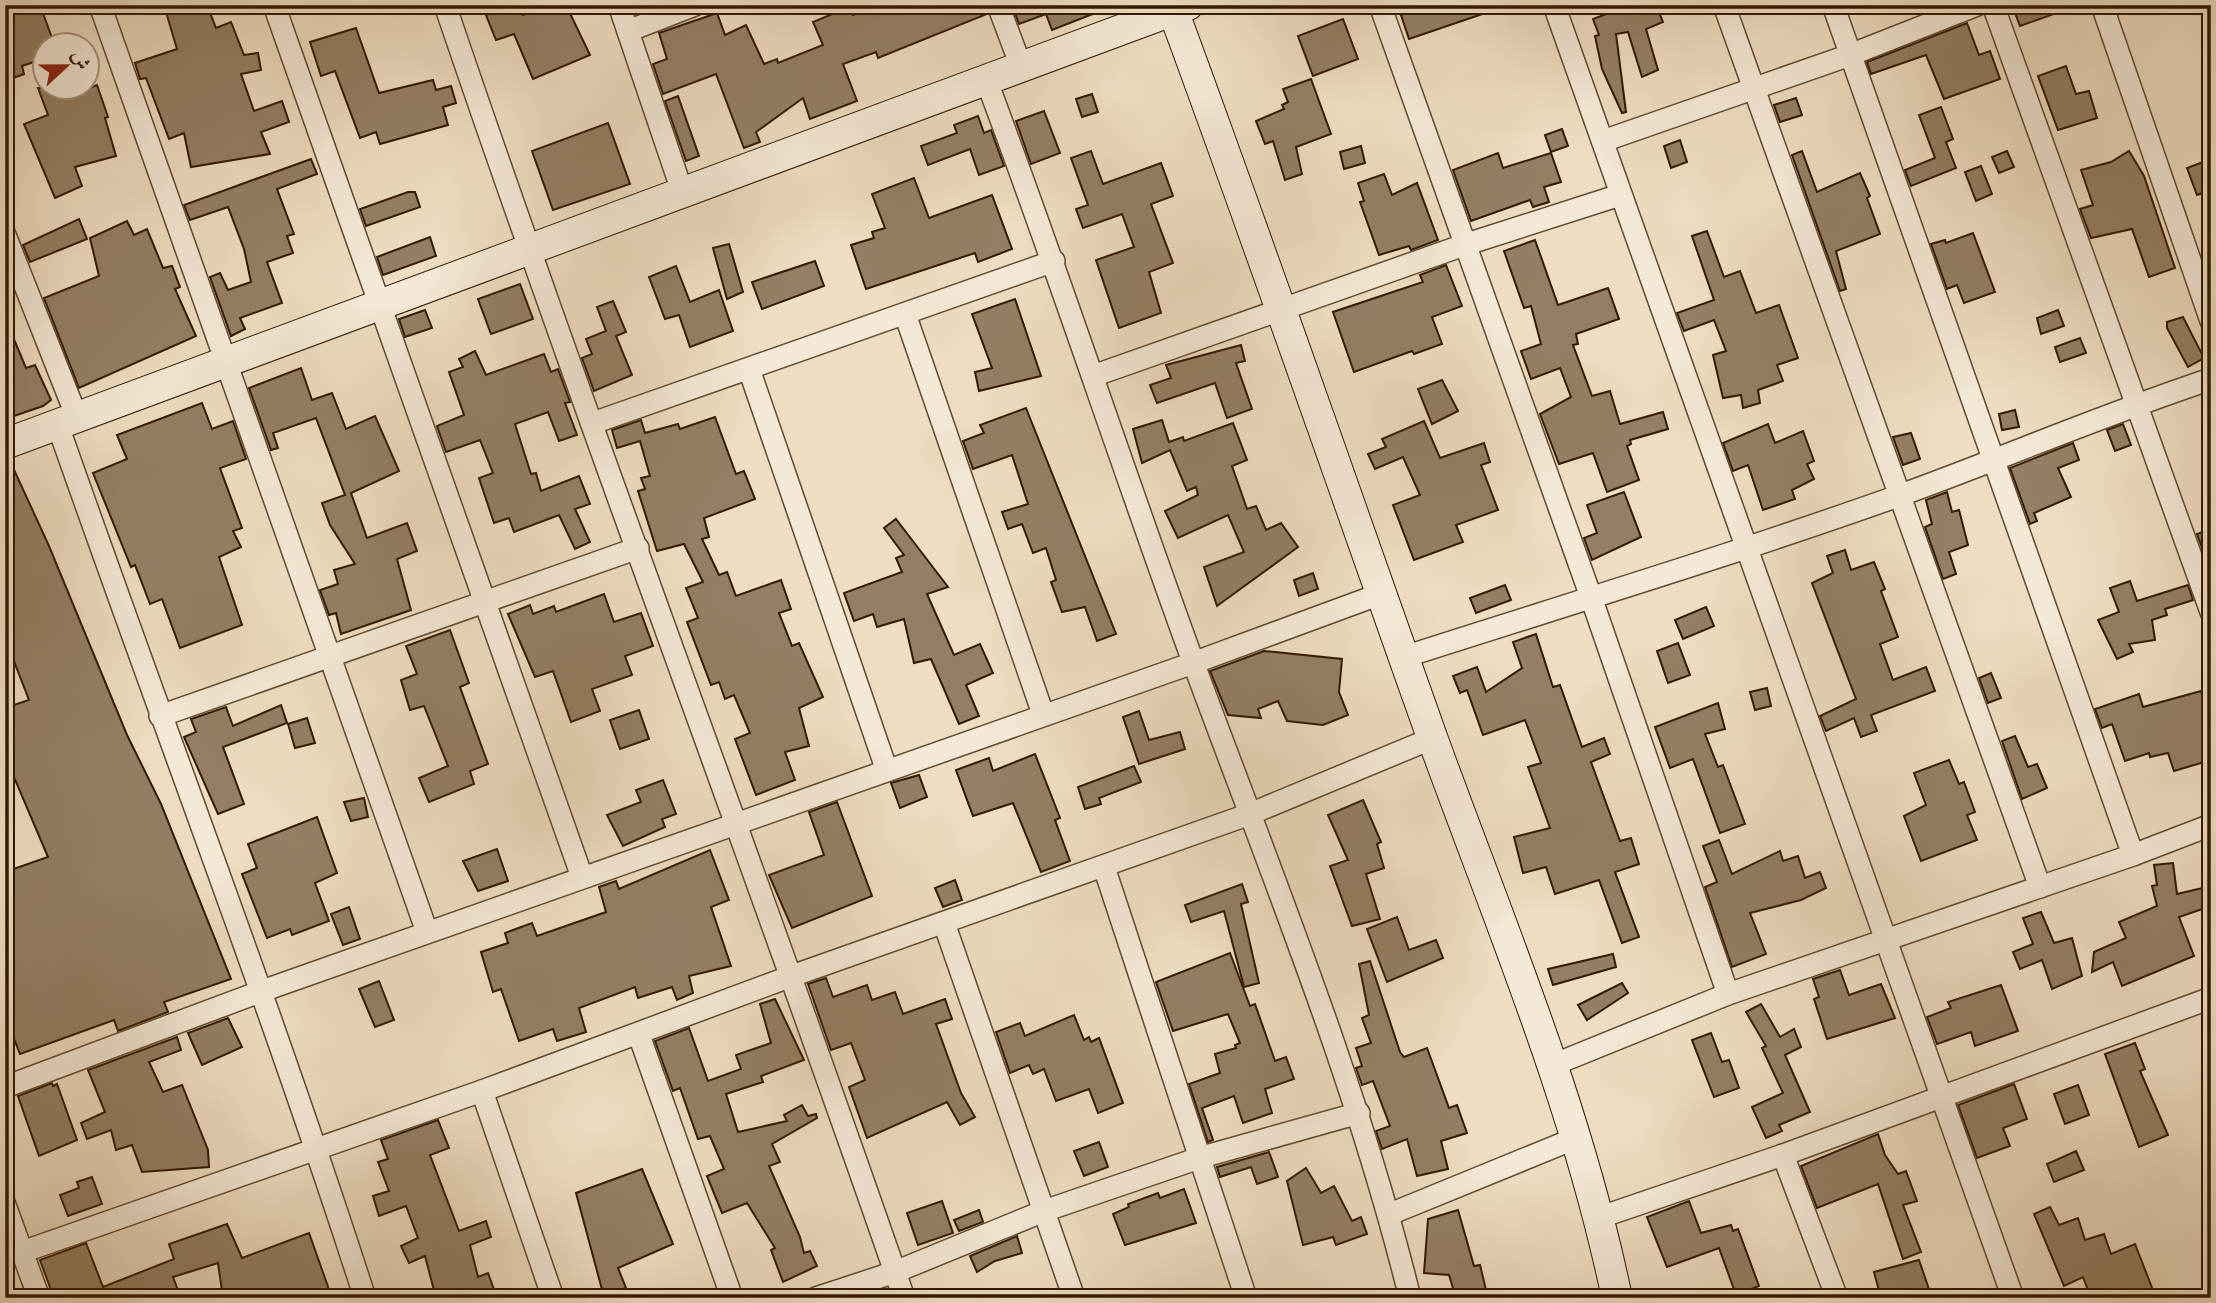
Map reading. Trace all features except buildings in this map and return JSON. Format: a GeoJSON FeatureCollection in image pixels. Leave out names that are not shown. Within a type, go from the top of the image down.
{"type":"FeatureCollection","features":[{"type":"Feature","properties":{"kind":"street"},"geometry":{"type":"LineString","coordinates":[[100,5],[228,361],[328,657],[428,932]]}},
{"type":"Feature","properties":{"kind":"street"},"geometry":{"type":"LineString","coordinates":[[274,5],[582,877]]}},
{"type":"Feature","properties":{"kind":"street"},"geometry":{"type":"LineString","coordinates":[[445,5],[528,250],[638,548],[904,1298]]}},
{"type":"Feature","properties":{"kind":"street"},"geometry":{"type":"LineString","coordinates":[[618,5],[683,194]]}},
{"type":"Feature","properties":{"kind":"street"},"geometry":{"type":"LineString","coordinates":[[628,30],[695,5]]}},
{"type":"Feature","properties":{"kind":"street"},"geometry":{"type":"LineString","coordinates":[[998,5],[1022,69]]}},
{"type":"Feature","properties":{"kind":"street"},"geometry":{"type":"LineString","coordinates":[[1380,5],[1591,597],[1728,994]]}},
{"type":"Feature","properties":{"kind":"street"},"geometry":{"type":"LineString","coordinates":[[1554,5],[1939,1096],[2013,1298]]}},
{"type":"Feature","properties":{"kind":"street"},"geometry":{"type":"LineString","coordinates":[[1724,5],[2040,887]]}},
{"type":"Feature","properties":{"kind":"street"},"geometry":{"type":"LineString","coordinates":[[1833,5],[2133,855]]}},
{"type":"Feature","properties":{"kind":"street"},"geometry":{"type":"LineString","coordinates":[[1603,141],[1850,55],[1977,5]]}},
{"type":"Feature","properties":{"kind":"street"},"geometry":{"type":"LineString","coordinates":[[1993,5],[2211,612]]}},
{"type":"Feature","properties":{"kind":"street"},"geometry":{"type":"LineString","coordinates":[[2102,5],[2211,321]]}},
{"type":"Feature","properties":{"kind":"street"},"geometry":{"type":"LineString","coordinates":[[5,444],[66,419],[1022,69],[1178,7],[1280,311],[1553,1065],[1598,1217],[1617,1298]]}},
{"type":"Feature","properties":{"kind":"street"},"geometry":{"type":"LineString","coordinates":[[987,82],[1054,261],[1193,663],[1359,1113],[1390,1214],[1410,1298]]}},
{"type":"Feature","properties":{"kind":"street"},"geometry":{"type":"LineString","coordinates":[[1093,376],[1464,245],[1620,195]]}},
{"type":"Feature","properties":{"kind":"street"},"geometry":{"type":"LineString","coordinates":[[5,235],[160,716],[262,991],[317,1148],[365,1298]]}},
{"type":"Feature","properties":{"kind":"street"},"geometry":{"type":"LineString","coordinates":[[593,423],[1054,261]]}},
{"type":"Feature","properties":{"kind":"street"},"geometry":{"type":"LineString","coordinates":[[905,314],[1043,714]]}},
{"type":"Feature","properties":{"kind":"street"},"geometry":{"type":"LineString","coordinates":[[749,369],[886,768]]}},
{"type":"Feature","properties":{"kind":"street"},"geometry":{"type":"LineString","coordinates":[[1404,657],[1747,549],[1993,462],[2137,403],[2211,379]]}},
{"type":"Feature","properties":{"kind":"street"},"geometry":{"type":"LineString","coordinates":[[160,716],[638,548]]}},
{"type":"Feature","properties":{"kind":"street"},"geometry":{"type":"LineString","coordinates":[[5,1087],[262,991],[886,768],[1193,663],[1383,593]]}},
{"type":"Feature","properties":{"kind":"street"},"geometry":{"type":"LineString","coordinates":[[22,1252],[482,1091],[639,1035],[789,977],[1250,814],[1433,738]]}},
{"type":"Feature","properties":{"kind":"street"},"geometry":{"type":"LineString","coordinates":[[1553,1065],[1728,994],[2133,855],[2211,825]]}},
{"type":"Feature","properties":{"kind":"street"},"geometry":{"type":"LineString","coordinates":[[1104,867],[1202,1157],[1246,1298]]}},
{"type":"Feature","properties":{"kind":"street"},"geometry":{"type":"LineString","coordinates":[[944,923],[1074,1298]]}},
{"type":"Feature","properties":{"kind":"street"},"geometry":{"type":"LineString","coordinates":[[1598,1217],[1783,1155],[2211,998]]}},
{"type":"Feature","properties":{"kind":"street"},"geometry":{"type":"LineString","coordinates":[[639,1035],[732,1298]]}},
{"type":"Feature","properties":{"kind":"street"},"geometry":{"type":"LineString","coordinates":[[482,1091],[553,1298]]}},
{"type":"Feature","properties":{"kind":"street"},"geometry":{"type":"LineString","coordinates":[[816,1298],[895,1272],[1044,1210],[1202,1157],[1359,1113]]}},
{"type":"Feature","properties":{"kind":"street"},"geometry":{"type":"LineString","coordinates":[[1390,1214],[1576,1138]]}},
{"type":"Feature","properties":{"kind":"street"},"geometry":{"type":"LineString","coordinates":[[1783,1155],[1837,1298]]}},
{"type":"Feature","properties":{"kind":"street"},"geometry":{"type":"LineString","coordinates":[[5,1205],[39,1298]]}}]}
